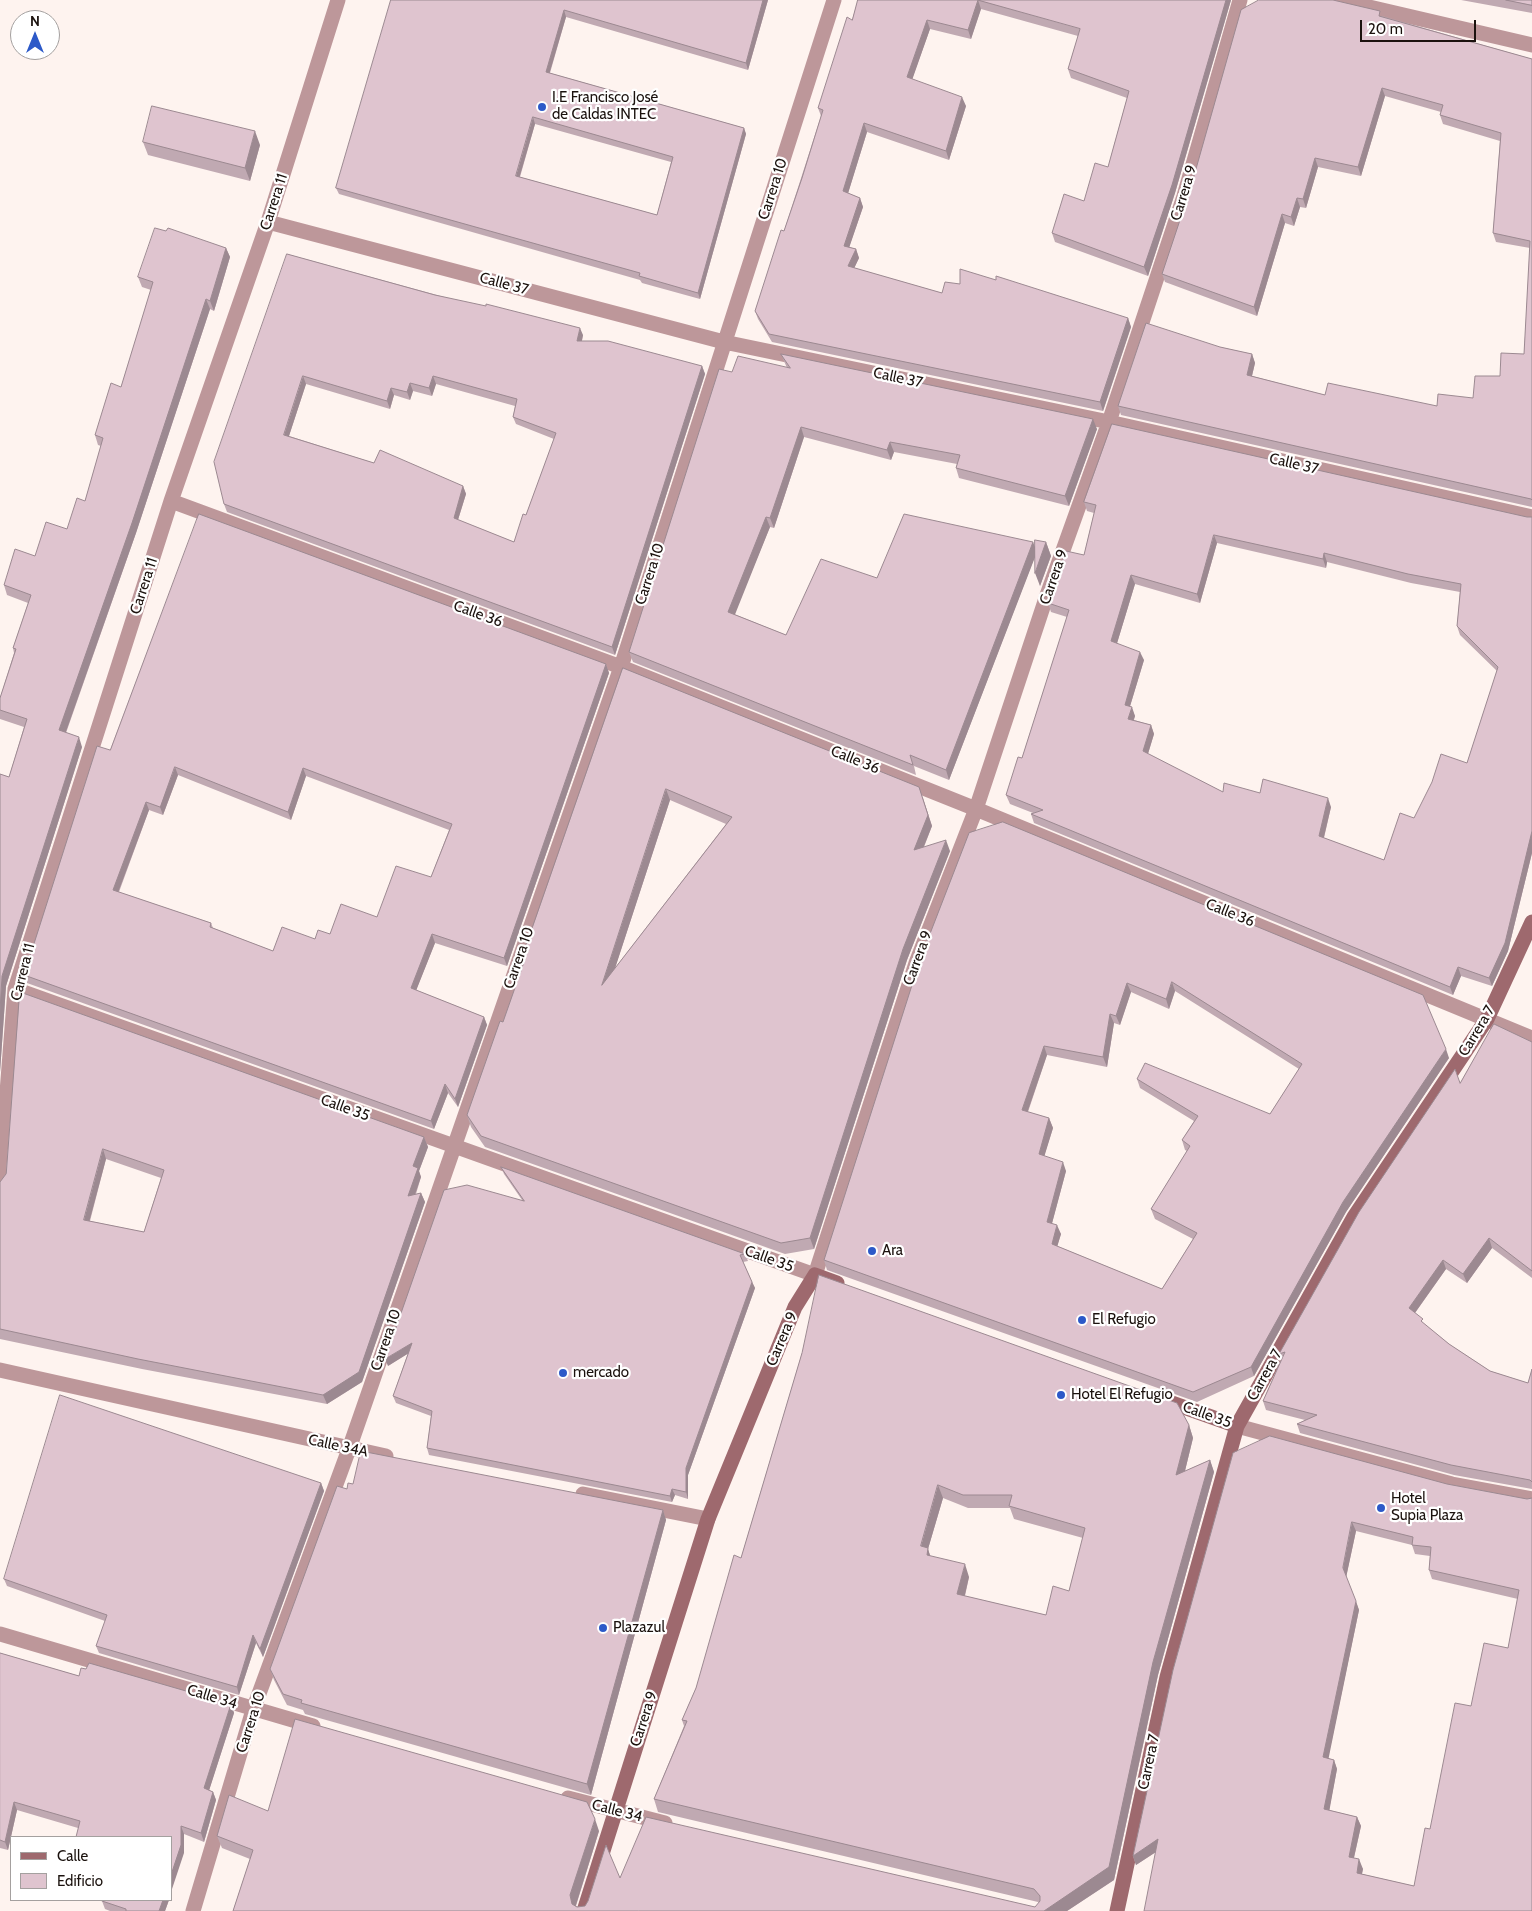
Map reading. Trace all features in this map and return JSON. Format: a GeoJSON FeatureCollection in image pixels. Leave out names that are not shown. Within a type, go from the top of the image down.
{"type":"FeatureCollection","features":[{"type":"Feature","properties":{"kind":"main road","name":"Carrera 7"},"geometry":{"type":"LineString","coordinates":[[1117,1911],[1167,1676],[1237,1426],[1354,1218],[1487,1019],[1532,922]]}},
{"type":"Feature","properties":{"kind":"main road","name":"Calle 35"},"geometry":{"type":"LineString","coordinates":[[815,1276],[852,1289]]}},
{"type":"Feature","properties":{"kind":"main road","name":"Carrera 9"},"geometry":{"type":"LineString","coordinates":[[584,1911],[708,1518],[795,1307],[815,1276]]}},
{"type":"Feature","properties":{"kind":"main road","name":"Calle 35"},"geometry":{"type":"LineString","coordinates":[[1143,1392],[1237,1426]]}},
{"type":"Feature","properties":{"kind":"street","name":"Carrera 11"},"geometry":{"type":"LineString","coordinates":[[0,1183],[15,989],[171,500],[268,222],[338,0]]}},
{"type":"Feature","properties":{"kind":"street","name":"Carrera 10"},"geometry":{"type":"LineString","coordinates":[[194,1911],[254,1709],[349,1449],[621,667],[834,0]]}},
{"type":"Feature","properties":{"kind":"street","name":"Carrera 9"},"geometry":{"type":"LineString","coordinates":[[815,1276],[916,963],[976,809],[1047,595],[1109,422],[1184,196],[1240,0]]}},
{"type":"Feature","properties":{"kind":"street"},"geometry":{"type":"LineString","coordinates":[[1339,0],[1532,45]]}},
{"type":"Feature","properties":{"kind":"street","name":"Calle 37"},"geometry":{"type":"LineString","coordinates":[[268,222],[724,342],[1109,422],[1532,517]]}},
{"type":"Feature","properties":{"kind":"street","name":"Calle 36"},"geometry":{"type":"LineString","coordinates":[[171,500],[621,667],[976,809],[1532,1038]]}},
{"type":"Feature","properties":{"kind":"street","name":"Calle 35"},"geometry":{"type":"LineString","coordinates":[[15,989],[815,1276]]}},
{"type":"Feature","properties":{"kind":"street","name":"Calle 34A"},"geometry":{"type":"LineString","coordinates":[[0,1370],[349,1449],[398,1458]]}},
{"type":"Feature","properties":{"kind":"street","name":"Calle 35"},"geometry":{"type":"LineString","coordinates":[[1237,1426],[1452,1484],[1532,1499]]}},
{"type":"Feature","properties":{"kind":"street"},"geometry":{"type":"LineString","coordinates":[[572,1492],[708,1518]]}},
{"type":"Feature","properties":{"kind":"street","name":"Calle 34"},"geometry":{"type":"LineString","coordinates":[[0,1634],[330,1731]]}},
{"type":"Feature","properties":{"kind":"street","name":"Calle 34"},"geometry":{"type":"LineString","coordinates":[[557,1795],[681,1827]]}},
{"type":"Feature","properties":{"kind":"building"},"geometry":{"type":"Polygon","coordinates":[[[391,0],[763,0],[746,63],[564,10],[546,72],[744,128],[698,293],[639,276],[640,273],[336,188],[391,0]],[[533,117],[516,176],[657,215],[673,157],[533,117]]]}},
{"type":"Feature","properties":{"kind":"building"},"geometry":{"type":"Polygon","coordinates":[[[858,0],[978,0],[968,30],[927,20],[907,77],[962,97],[946,151],[864,123],[843,191],[860,198],[844,246],[856,249],[848,266],[942,293],[945,282],[960,284],[960,269],[996,280],[996,276],[1128,318],[1100,402],[769,334],[755,311],[781,230],[784,231],[802,178],[823,110],[818,108],[847,17],[852,20],[858,0]]]}},
{"type":"Feature","properties":{"kind":"building"},"geometry":{"type":"Polygon","coordinates":[[[978,0],[1226,0],[1172,185],[1144,267],[1052,233],[1064,194],[1084,201],[1095,163],[1108,167],[1129,91],[1068,69],[1080,29],[978,0]]]}},
{"type":"Feature","properties":{"kind":"building"},"geometry":{"type":"Polygon","coordinates":[[[1259,0],[1333,0],[1380,11],[1379,16],[1532,59],[1532,500],[1118,406],[1146,323],[1220,347],[1252,354],[1247,375],[1325,395],[1328,383],[1437,406],[1438,394],[1473,398],[1475,376],[1500,376],[1501,353],[1524,354],[1530,241],[1493,233],[1501,133],[1440,115],[1443,105],[1382,88],[1358,167],[1315,158],[1303,199],[1297,198],[1291,217],[1282,214],[1254,307],[1162,274],[1190,190],[1241,10],[1259,0]]]}},
{"type":"Feature","properties":{"kind":"building"},"geometry":{"type":"Polygon","coordinates":[[[1506,0],[1532,0],[1532,5],[1506,0]]]}},
{"type":"Feature","properties":{"kind":"building"},"geometry":{"type":"Polygon","coordinates":[[[152,106],[255,131],[245,168],[143,142],[152,106]]]}},
{"type":"Feature","properties":{"kind":"building"},"geometry":{"type":"Polygon","coordinates":[[[155,228],[166,231],[168,228],[226,248],[210,301],[206,299],[132,523],[59,730],[79,737],[2,976],[0,1011],[0,774],[9,777],[27,719],[0,710],[0,698],[16,649],[13,648],[31,595],[4,585],[15,549],[35,556],[46,522],[67,529],[77,498],[85,501],[103,438],[95,435],[111,383],[121,387],[153,282],[138,277],[155,228]]]}},
{"type":"Feature","properties":{"kind":"building"},"geometry":{"type":"Polygon","coordinates":[[[287,254],[435,295],[486,306],[486,304],[580,328],[577,341],[608,341],[702,366],[612,647],[224,504],[214,462],[287,254]],[[303,376],[284,435],[374,463],[380,450],[463,486],[454,518],[514,542],[523,514],[526,515],[556,433],[513,417],[517,399],[433,376],[429,388],[410,383],[407,392],[391,388],[387,401],[303,376]]]}},
{"type":"Feature","properties":{"kind":"building"},"geometry":{"type":"Polygon","coordinates":[[[781,354],[1093,419],[1065,496],[956,468],[960,455],[890,442],[887,450],[801,427],[770,518],[766,517],[728,612],[786,635],[821,559],[877,578],[904,514],[1033,542],[946,770],[910,755],[913,765],[629,652],[719,369],[732,372],[738,356],[790,368],[781,354]]]}},
{"type":"Feature","properties":{"kind":"building"},"geometry":{"type":"Polygon","coordinates":[[[1112,424],[1532,517],[1532,831],[1505,943],[1489,978],[1458,967],[1450,987],[1031,814],[1043,810],[1006,795],[1018,757],[1022,758],[1069,610],[1048,603],[1066,551],[1084,555],[1096,505],[1084,502],[1112,424]],[[1214,535],[1197,594],[1131,575],[1111,641],[1140,652],[1125,705],[1132,707],[1128,719],[1151,725],[1143,751],[1223,792],[1224,783],[1260,793],[1263,779],[1328,798],[1319,836],[1384,860],[1400,813],[1414,818],[1432,782],[1441,754],[1467,763],[1498,667],[1457,626],[1461,584],[1408,574],[1324,553],[1323,559],[1214,535]]]}},
{"type":"Feature","properties":{"kind":"building"},"geometry":{"type":"Polygon","coordinates":[[[199,514],[606,664],[504,958],[432,934],[411,988],[484,1017],[455,1099],[445,1084],[431,1121],[24,975],[97,746],[110,750],[199,514]],[[175,767],[160,807],[146,802],[113,890],[211,923],[210,927],[273,951],[282,927],[315,939],[318,930],[330,934],[341,904],[377,917],[396,866],[431,877],[452,824],[303,768],[288,812],[175,767]]]}},
{"type":"Feature","properties":{"kind":"building"},"geometry":{"type":"Polygon","coordinates":[[[1035,540],[1046,542],[1035,573],[1035,540]]]}},
{"type":"Feature","properties":{"kind":"building"},"geometry":{"type":"Polygon","coordinates":[[[623,668],[919,787],[928,815],[914,850],[946,840],[903,949],[810,1238],[781,1243],[481,1136],[467,1115],[500,1021],[503,1022],[524,962],[521,961],[623,668]],[[666,789],[602,985],[732,817],[666,789]]]}},
{"type":"Feature","properties":{"kind":"building"},"geometry":{"type":"Polygon","coordinates":[[[1003,822],[1423,995],[1446,1049],[1343,1202],[1251,1367],[1193,1392],[824,1260],[921,957],[969,833],[1003,822]],[[1172,982],[1166,999],[1127,983],[1116,1016],[1110,1014],[1103,1057],[1044,1046],[1022,1110],[1049,1118],[1039,1154],[1063,1162],[1047,1222],[1057,1225],[1052,1244],[1162,1289],[1197,1233],[1151,1209],[1190,1146],[1182,1140],[1198,1116],[1137,1079],[1145,1063],[1270,1114],[1302,1064],[1172,982]]]}},
{"type":"Feature","properties":{"kind":"building"},"geometry":{"type":"Polygon","coordinates":[[[20,992],[424,1137],[413,1166],[418,1168],[408,1196],[421,1193],[359,1372],[323,1395],[138,1359],[0,1329],[0,1182],[6,1174],[20,992]],[[103,1149],[84,1220],[144,1232],[164,1170],[103,1149]]]}},
{"type":"Feature","properties":{"kind":"building"},"geometry":{"type":"Polygon","coordinates":[[[1494,1024],[1532,1042],[1532,1271],[1489,1238],[1463,1274],[1443,1260],[1409,1308],[1423,1319],[1421,1321],[1449,1344],[1490,1371],[1528,1383],[1532,1369],[1532,1482],[1530,1480],[1451,1465],[1297,1424],[1317,1415],[1263,1401],[1285,1352],[1279,1354],[1359,1212],[1455,1069],[1460,1083],[1494,1024]]]}},
{"type":"Feature","properties":{"kind":"building"},"geometry":{"type":"Polygon","coordinates":[[[501,1167],[745,1254],[740,1255],[752,1282],[686,1468],[686,1492],[672,1489],[670,1496],[427,1448],[432,1411],[393,1396],[412,1343],[385,1359],[444,1190],[467,1185],[524,1201],[501,1167]]]}},
{"type":"Feature","properties":{"kind":"building"},"geometry":{"type":"Polygon","coordinates":[[[819,1275],[1177,1403],[1189,1425],[1176,1475],[1210,1460],[1153,1662],[1109,1867],[1044,1911],[233,1911],[253,1850],[217,1836],[229,1795],[268,1811],[295,1719],[587,1802],[595,1819],[570,1895],[572,1904],[577,1907],[585,1906],[588,1901],[606,1845],[620,1878],[646,1817],[1035,1907],[1040,1901],[1040,1896],[1034,1889],[654,1799],[687,1721],[682,1720],[696,1688],[734,1555],[741,1558],[802,1353],[819,1275]],[[938,1485],[921,1546],[928,1548],[927,1555],[965,1564],[957,1594],[1046,1615],[1053,1586],[1069,1591],[1085,1528],[1009,1506],[1012,1495],[963,1495],[938,1485]]]}},
{"type":"Feature","properties":{"kind":"building"},"geometry":{"type":"Polygon","coordinates":[[[60,1395],[321,1483],[260,1649],[253,1635],[237,1687],[96,1646],[107,1615],[4,1579],[60,1395]]]}},
{"type":"Feature","properties":{"kind":"building"},"geometry":{"type":"Polygon","coordinates":[[[1270,1436],[1447,1484],[1527,1499],[1532,1498],[1532,1911],[1144,1911],[1158,1839],[1133,1856],[1173,1670],[1233,1453],[1270,1436]],[[1352,1522],[1343,1568],[1356,1601],[1323,1757],[1334,1760],[1324,1809],[1357,1817],[1349,1857],[1359,1859],[1357,1873],[1414,1886],[1425,1828],[1430,1829],[1455,1703],[1471,1706],[1484,1643],[1508,1648],[1519,1590],[1429,1570],[1431,1547],[1412,1545],[1413,1537],[1352,1522]]]}},
{"type":"Feature","properties":{"kind":"building"},"geometry":{"type":"Polygon","coordinates":[[[366,1452],[663,1510],[587,1784],[301,1703],[302,1700],[283,1694],[270,1669],[337,1486],[347,1489],[348,1483],[353,1484],[359,1458],[366,1452]]]}},
{"type":"Feature","properties":{"kind":"building"},"geometry":{"type":"Polygon","coordinates":[[[0,1653],[79,1676],[81,1668],[86,1669],[89,1663],[231,1704],[204,1788],[213,1792],[201,1833],[181,1826],[181,1845],[172,1872],[172,1836],[76,1836],[80,1821],[14,1802],[5,1842],[0,1840],[0,1653]]]}},
{"type":"Feature","properties":{"kind":"building"},"geometry":{"type":"Polygon","coordinates":[[[102,1901],[163,1901],[159,1911],[126,1911],[126,1909],[102,1901]]]}},
{"type":"Feature","properties":{"kind":"place","name":"I.E Francisco José de Caldas INTEC"},"geometry":{"type":"Point","coordinates":[542,107]}},
{"type":"Feature","properties":{"kind":"place","name":"Ara"},"geometry":{"type":"Point","coordinates":[872,1251]}},
{"type":"Feature","properties":{"kind":"place","name":"El Refugio"},"geometry":{"type":"Point","coordinates":[1082,1320]}},
{"type":"Feature","properties":{"kind":"place","name":"mercado"},"geometry":{"type":"Point","coordinates":[563,1373]}},
{"type":"Feature","properties":{"kind":"place","name":"Hotel El Refugio"},"geometry":{"type":"Point","coordinates":[1061,1395]}},
{"type":"Feature","properties":{"kind":"place","name":"Hotel Supia Plaza"},"geometry":{"type":"Point","coordinates":[1381,1508]}},
{"type":"Feature","properties":{"kind":"place","name":"Plazazul"},"geometry":{"type":"Point","coordinates":[603,1628]}}]}
